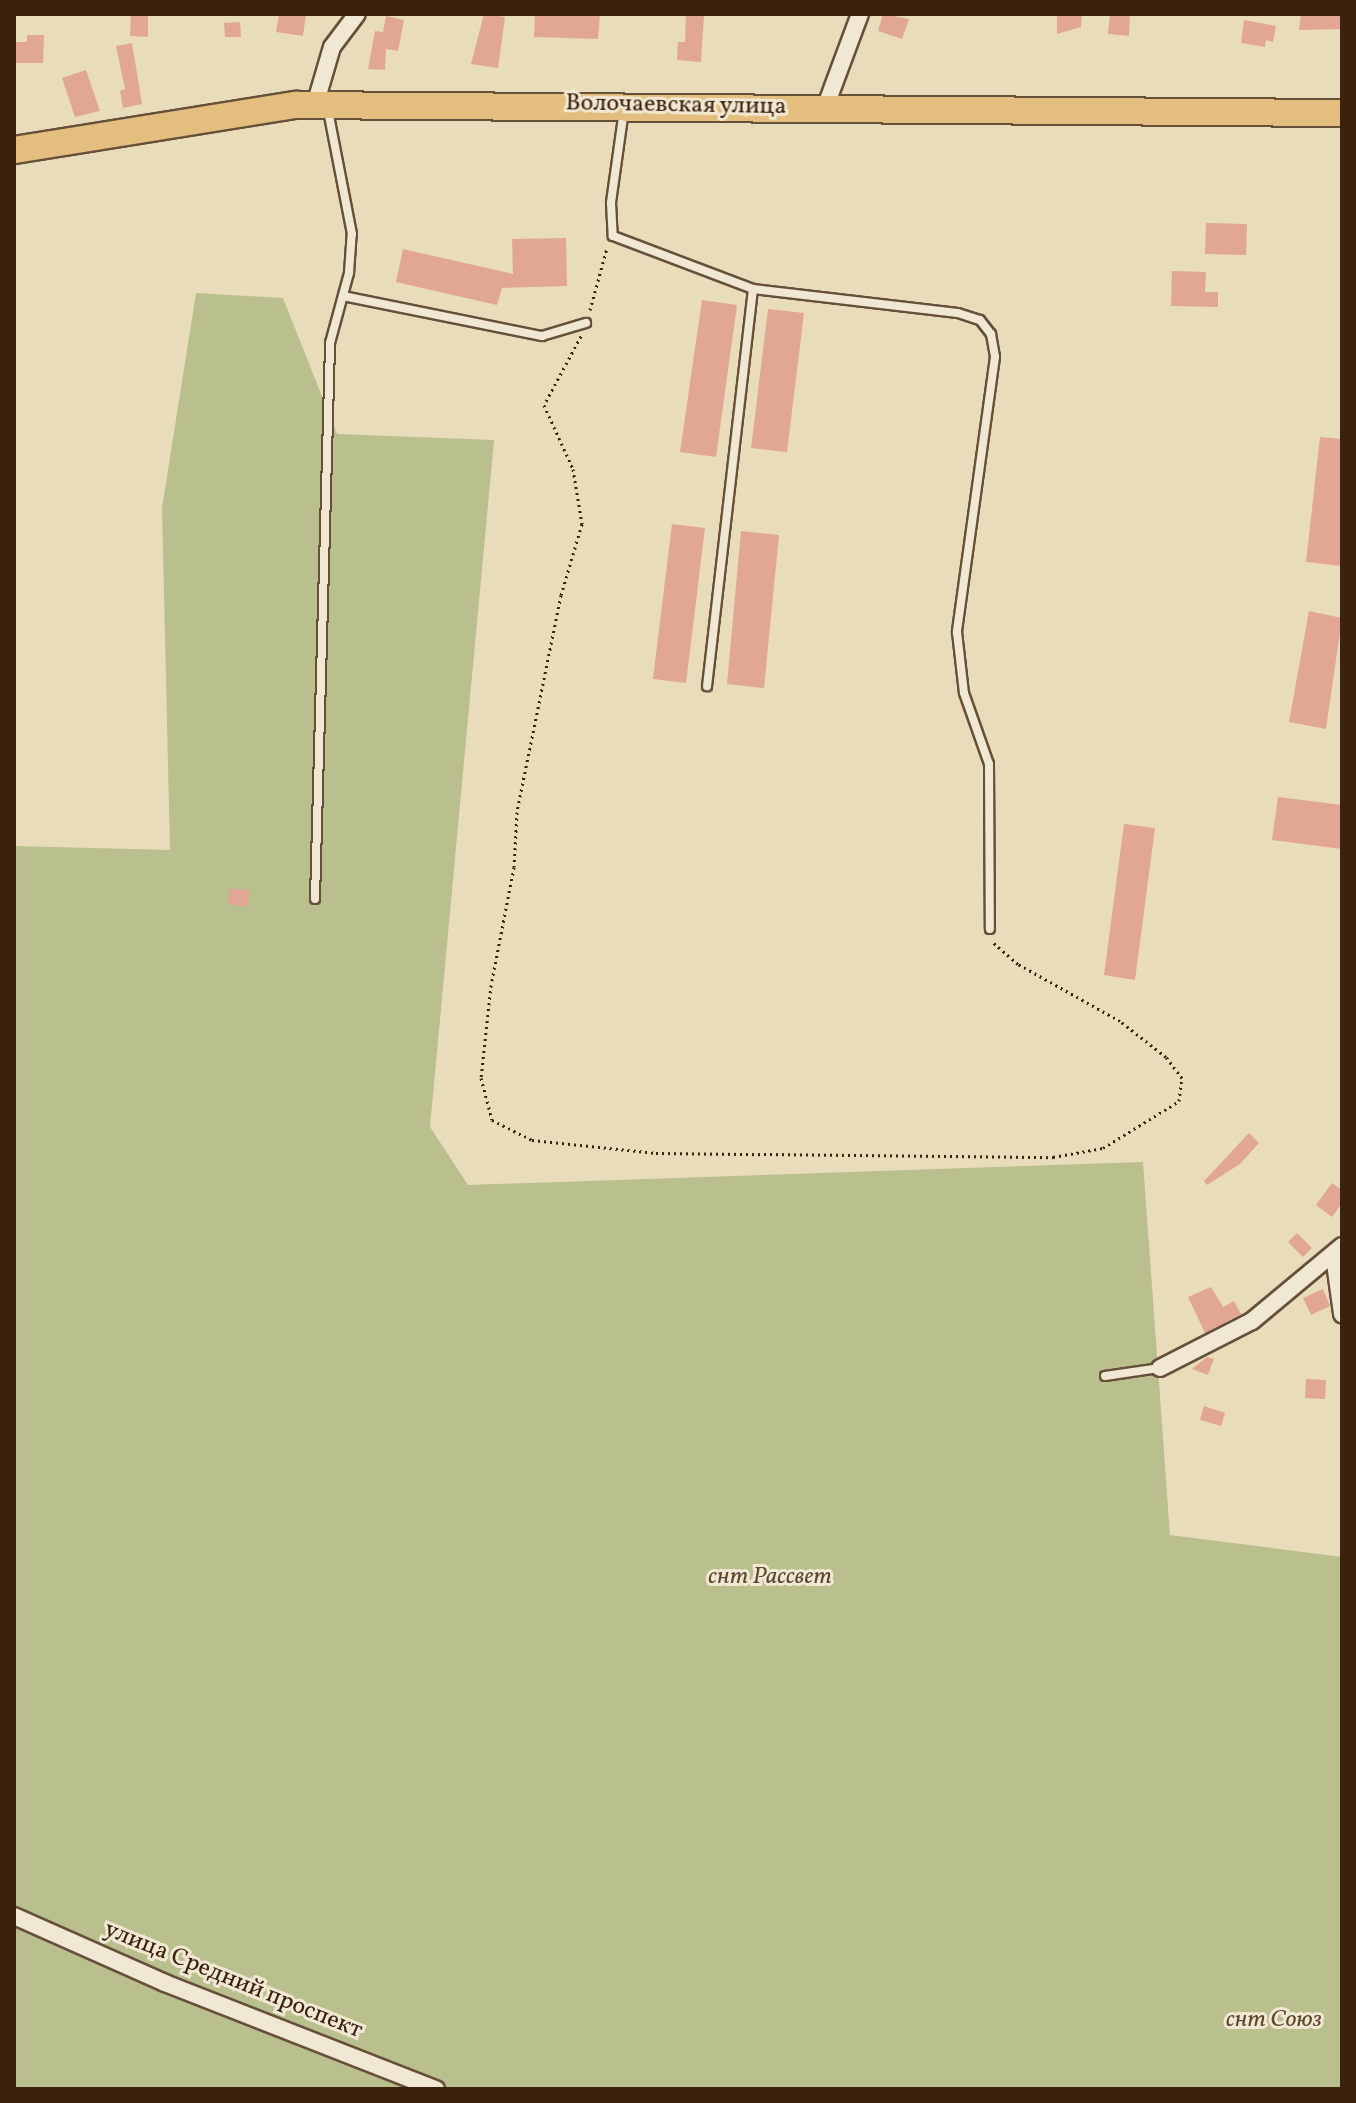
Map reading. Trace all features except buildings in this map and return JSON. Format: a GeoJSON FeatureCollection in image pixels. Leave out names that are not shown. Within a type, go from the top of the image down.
{"type":"FeatureCollection","features":[{"type":"Feature","properties":{"kind":"main road","name":"Волочаевская улица"},"geometry":{"type":"LineString","coordinates":[[14,150],[321,105],[1342,113]]}},
{"type":"Feature","properties":{"kind":"street"},"geometry":{"type":"LineString","coordinates":[[321,105],[332,47],[357,14]]}},
{"type":"Feature","properties":{"kind":"street"},"geometry":{"type":"LineString","coordinates":[[825,108],[860,14]]}},
{"type":"Feature","properties":{"kind":"street"},"geometry":{"type":"LineString","coordinates":[[1338,1251],[1342,1314]]}},
{"type":"Feature","properties":{"kind":"street"},"geometry":{"type":"LineString","coordinates":[[1160,1368],[1243,1327],[1338,1251]]}},
{"type":"Feature","properties":{"kind":"street","name":"улица Средний проспект"},"geometry":{"type":"LineString","coordinates":[[14,1916],[165,1983],[436,2089]]}},
{"type":"Feature","properties":{"kind":"lane"},"geometry":{"type":"LineString","coordinates":[[315,899],[330,343],[343,296],[352,234],[321,105]]}},
{"type":"Feature","properties":{"kind":"lane"},"geometry":{"type":"LineString","coordinates":[[625,106],[611,227],[618,241],[753,289],[958,313],[980,320],[991,334],[995,357],[957,632],[964,693],[989,764],[990,929]]}},
{"type":"Feature","properties":{"kind":"lane"},"geometry":{"type":"LineString","coordinates":[[707,686],[753,289]]}},
{"type":"Feature","properties":{"kind":"lane"},"geometry":{"type":"LineString","coordinates":[[343,296],[528,335],[553,336],[586,323]]}},
{"type":"Feature","properties":{"kind":"lane"},"geometry":{"type":"LineString","coordinates":[[1105,1376],[1160,1368]]}},
{"type":"Feature","properties":{"kind":"path"},"geometry":{"type":"LineString","coordinates":[[611,227],[586,323],[544,405],[573,469],[582,524],[561,595],[517,812],[514,867],[491,985],[481,1078],[492,1120],[532,1140],[640,1152],[1053,1157],[1103,1148],[1174,1107],[1183,1084],[1166,1057],[1120,1021],[1000,952],[990,929]]}},
{"type":"Feature","properties":{"kind":"green space","name":"снт Рассвет"},"geometry":{"type":"Polygon","coordinates":[[[196,293],[283,298],[337,434],[494,440],[430,1127],[468,1185],[1143,1162],[1170,1535],[1342,1557],[1342,2089],[14,2089],[14,846],[170,850],[162,508],[196,293]]]}},
{"type":"Feature","properties":{"kind":"park label","name":"снт Союз"},"geometry":{"type":"Point","coordinates":[1274,2021]}}]}
